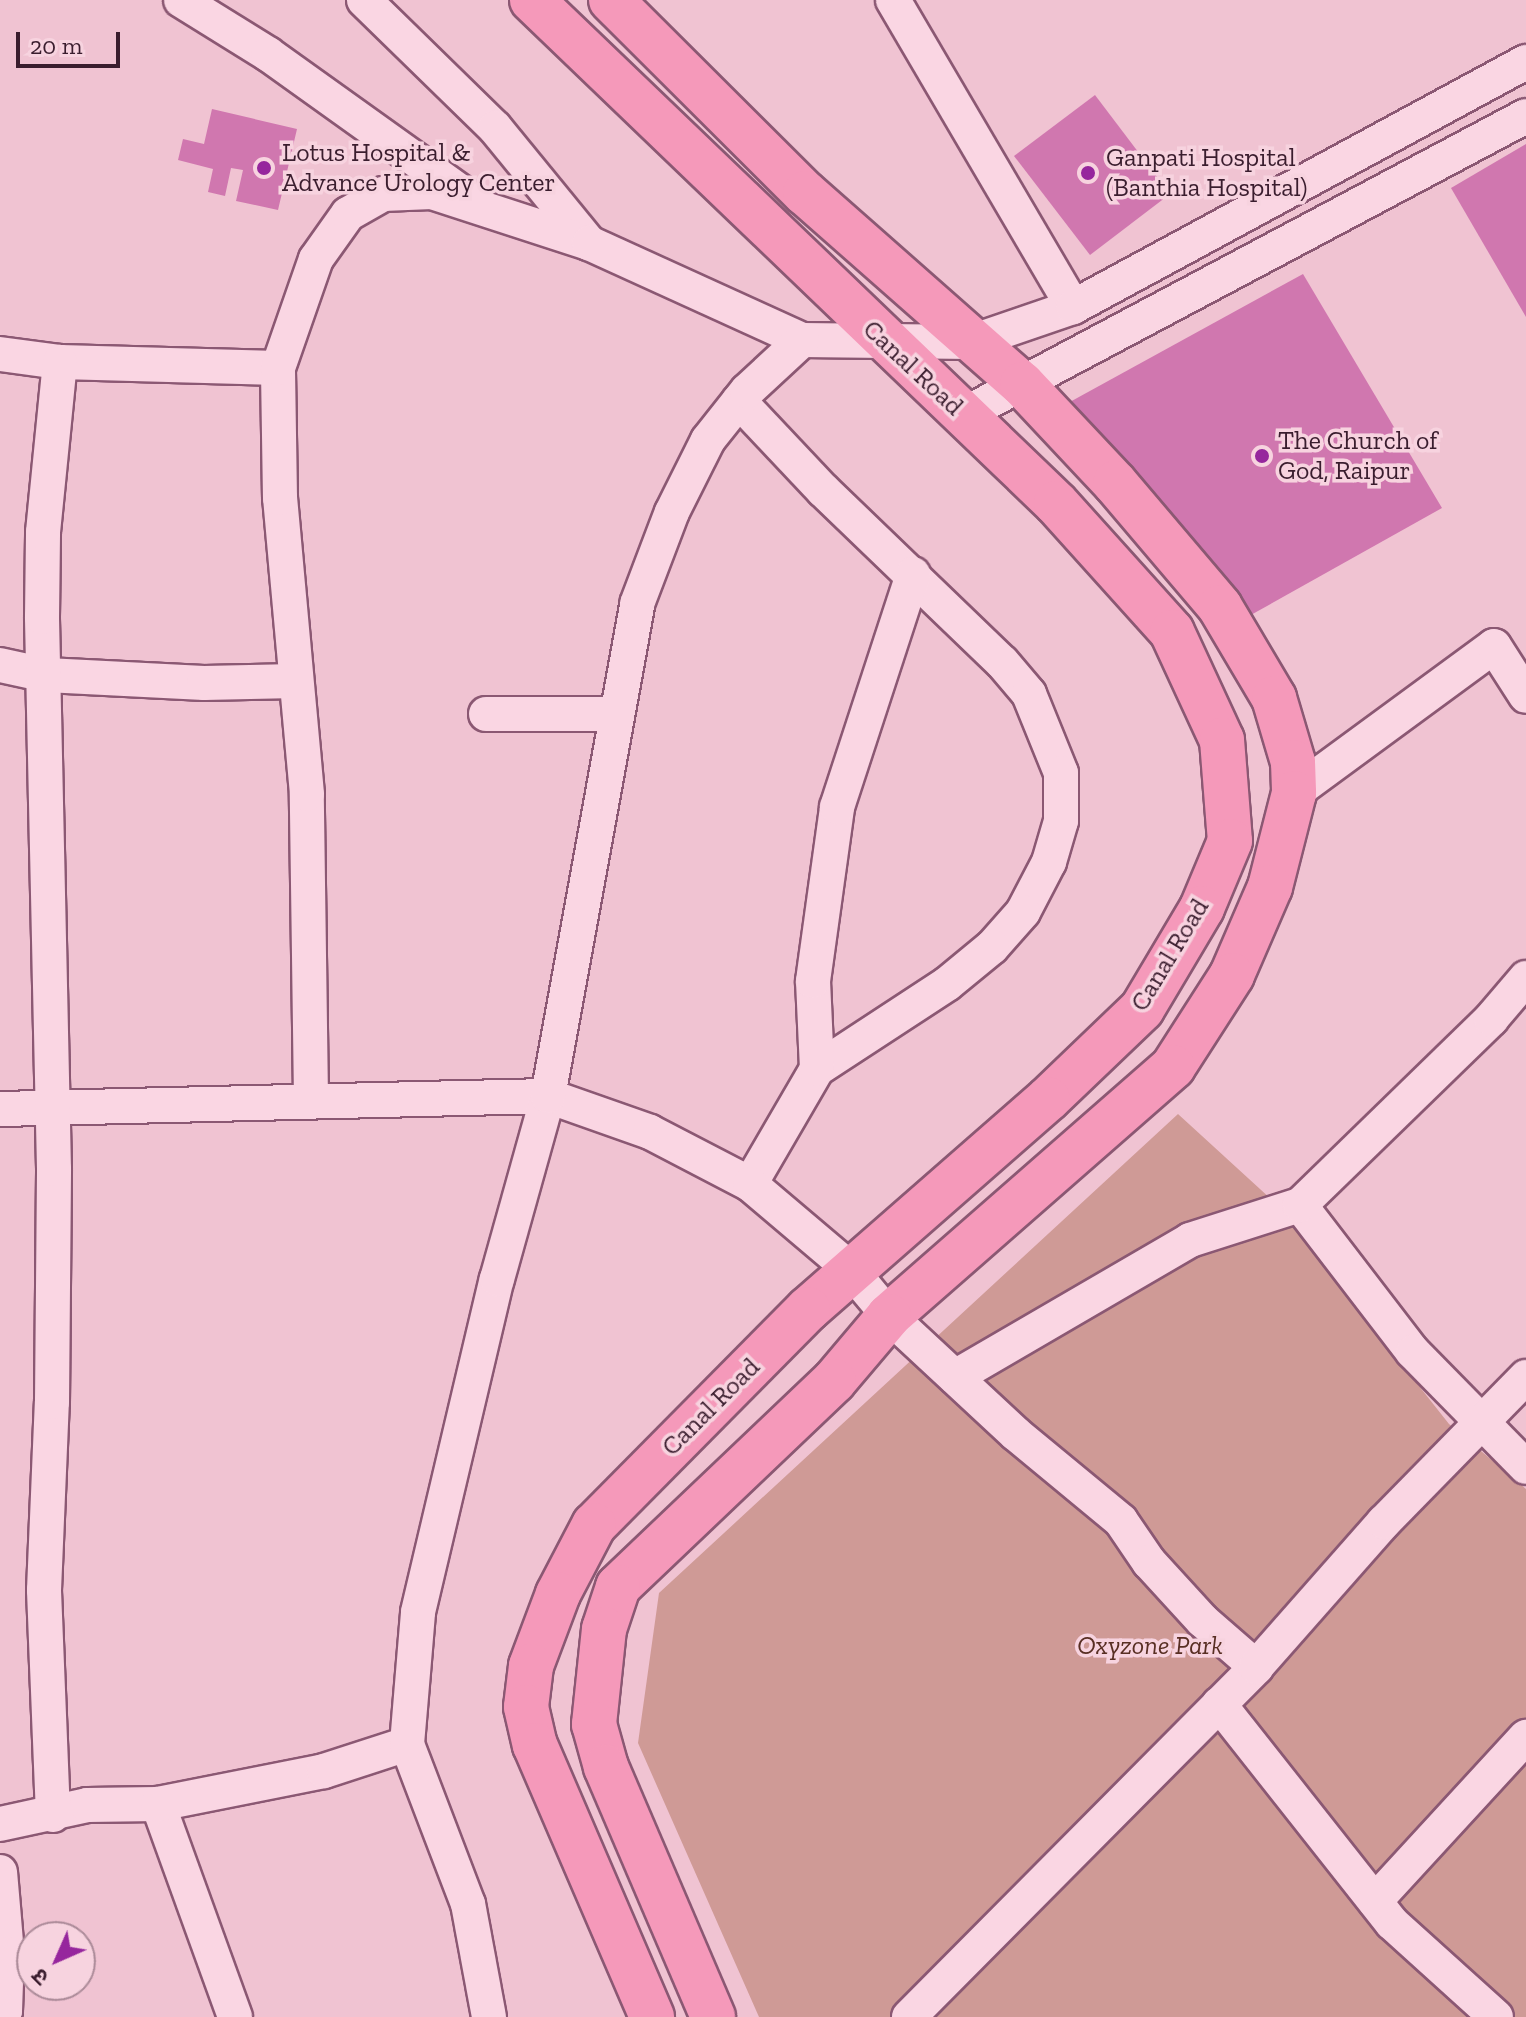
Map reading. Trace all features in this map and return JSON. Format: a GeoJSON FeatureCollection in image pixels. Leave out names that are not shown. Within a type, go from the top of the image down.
{"type":"FeatureCollection","features":[{"type":"Feature","properties":{"kind":"main road","name":"Canal Road"},"geometry":{"type":"LineString","coordinates":[[532,0],[883,341],[1056,503],[1172,632],[1222,740],[1230,841],[1202,908],[1142,1009],[1048,1099],[849,1268],[594,1525],[558,1594],[531,1666],[526,1707],[535,1745],[652,2017]]}},
{"type":"Feature","properties":{"kind":"main road"},"geometry":{"type":"LineString","coordinates":[[611,0],[805,193],[1022,384],[1220,607],[1274,698],[1293,762],[1294,793],[1270,887],[1232,975],[1173,1067],[889,1316],[834,1381],[618,1587],[604,1629],[594,1724],[606,1767],[713,2017]]}},
{"type":"Feature","properties":{"kind":"street"},"geometry":{"type":"LineString","coordinates":[[181,0],[268,54],[479,206]]}},
{"type":"Feature","properties":{"kind":"street"},"geometry":{"type":"LineString","coordinates":[[364,0],[495,128],[589,243]]}},
{"type":"Feature","properties":{"kind":"street"},"geometry":{"type":"LineString","coordinates":[[893,0],[1073,307]]}},
{"type":"Feature","properties":{"kind":"street"},"geometry":{"type":"LineString","coordinates":[[311,1098],[307,794],[280,498],[278,368],[316,259],[348,214],[383,194],[405,190],[479,206],[589,243],[802,340],[971,342],[1073,307],[1526,62]]}},
{"type":"Feature","properties":{"kind":"street"},"geometry":{"type":"LineString","coordinates":[[963,415],[1526,116]]}},
{"type":"Feature","properties":{"kind":"street"},"geometry":{"type":"LineString","coordinates":[[489,2017],[468,1904],[407,1744],[418,1612],[489,1309],[548,1096],[615,714],[646,572],[690,471],[739,401],[802,340]]}},
{"type":"Feature","properties":{"kind":"street"},"geometry":{"type":"LineString","coordinates":[[0,354],[60,362],[278,368]]}},
{"type":"Feature","properties":{"kind":"street"},"geometry":{"type":"LineString","coordinates":[[53,1815],[44,1590],[52,1402],[43,532],[60,362]]}},
{"type":"Feature","properties":{"kind":"street"},"geometry":{"type":"LineString","coordinates":[[739,401],[823,490],[913,574],[1029,694],[1061,773],[1061,821],[1049,862],[1023,912],[992,947],[903,1014],[817,1069],[750,1184]]}},
{"type":"Feature","properties":{"kind":"street"},"geometry":{"type":"LineString","coordinates":[[817,1069],[813,981],[837,807],[913,574]]}},
{"type":"Feature","properties":{"kind":"street"},"geometry":{"type":"LineString","coordinates":[[1294,793],[1494,646],[1526,696]]}},
{"type":"Feature","properties":{"kind":"street"},"geometry":{"type":"LineString","coordinates":[[0,665],[46,675],[204,683],[296,681]]}},
{"type":"Feature","properties":{"kind":"street"},"geometry":{"type":"LineString","coordinates":[[486,714],[615,714]]}},
{"type":"Feature","properties":{"kind":"street"},"geometry":{"type":"LineString","coordinates":[[955,1377],[1190,1240],[1300,1205],[1491,1019],[1526,978]]}},
{"type":"Feature","properties":{"kind":"street"},"geometry":{"type":"LineString","coordinates":[[0,1109],[311,1098],[548,1096],[650,1132],[750,1184],[849,1268],[889,1316],[1121,1521],[1149,1562],[1202,1620],[1256,1667]]}},
{"type":"Feature","properties":{"kind":"street"},"geometry":{"type":"LineString","coordinates":[[1300,1205],[1413,1352],[1480,1424],[1526,1467]]}},
{"type":"Feature","properties":{"kind":"street"},"geometry":{"type":"LineString","coordinates":[[909,2017],[1256,1667],[1384,1522],[1526,1377]]}},
{"type":"Feature","properties":{"kind":"street"},"geometry":{"type":"LineString","coordinates":[[1219,1704],[1392,1923],[1496,2017]]}},
{"type":"Feature","properties":{"kind":"street"},"geometry":{"type":"LineString","coordinates":[[1375,1901],[1526,1737]]}},
{"type":"Feature","properties":{"kind":"street"},"geometry":{"type":"LineString","coordinates":[[0,1824],[53,1815],[87,1805],[158,1804],[324,1771],[407,1744]]}},
{"type":"Feature","properties":{"kind":"street"},"geometry":{"type":"LineString","coordinates":[[158,1804],[235,2017]]}},
{"type":"Feature","properties":{"kind":"street"},"geometry":{"type":"LineString","coordinates":[[0,1872],[7,1954],[5,2011],[0,2011]]}},
{"type":"Feature","properties":{"kind":"green space","name":"Oxyzone Park"},"geometry":{"type":"Polygon","coordinates":[[[1178,1114],[1272,1200],[1449,1424],[1526,1489],[1526,2017],[759,2017],[638,1743],[659,1593],[1178,1114]]]}},
{"type":"Feature","properties":{"kind":"building"},"geometry":{"type":"Polygon","coordinates":[[[1095,95],[1170,194],[1090,255],[1014,156],[1095,95]]]}},
{"type":"Feature","properties":{"kind":"building"},"geometry":{"type":"Polygon","coordinates":[[[212,109],[297,129],[278,210],[236,201],[243,170],[231,168],[225,196],[208,192],[213,169],[178,160],[183,139],[204,144],[212,109]]]}},
{"type":"Feature","properties":{"kind":"building"},"geometry":{"type":"Polygon","coordinates":[[[1526,144],[1526,317],[1451,188],[1526,144]]]}},
{"type":"Feature","properties":{"kind":"building","name":"The Church of God, Raipur"},"geometry":{"type":"Polygon","coordinates":[[[1303,274],[1442,508],[1249,616],[1068,403],[1303,274]]]}},
{"type":"Feature","properties":{"kind":"place","name":"Lotus Hospital & Advance Urology Center"},"geometry":{"type":"Point","coordinates":[264,168]}},
{"type":"Feature","properties":{"kind":"place","name":"Ganpati Hospital (Banthia Hospital)"},"geometry":{"type":"Point","coordinates":[1088,173]}},
{"type":"Feature","properties":{"kind":"place","name":"The Church of God, Raipur"},"geometry":{"type":"Point","coordinates":[1262,456]}}]}
